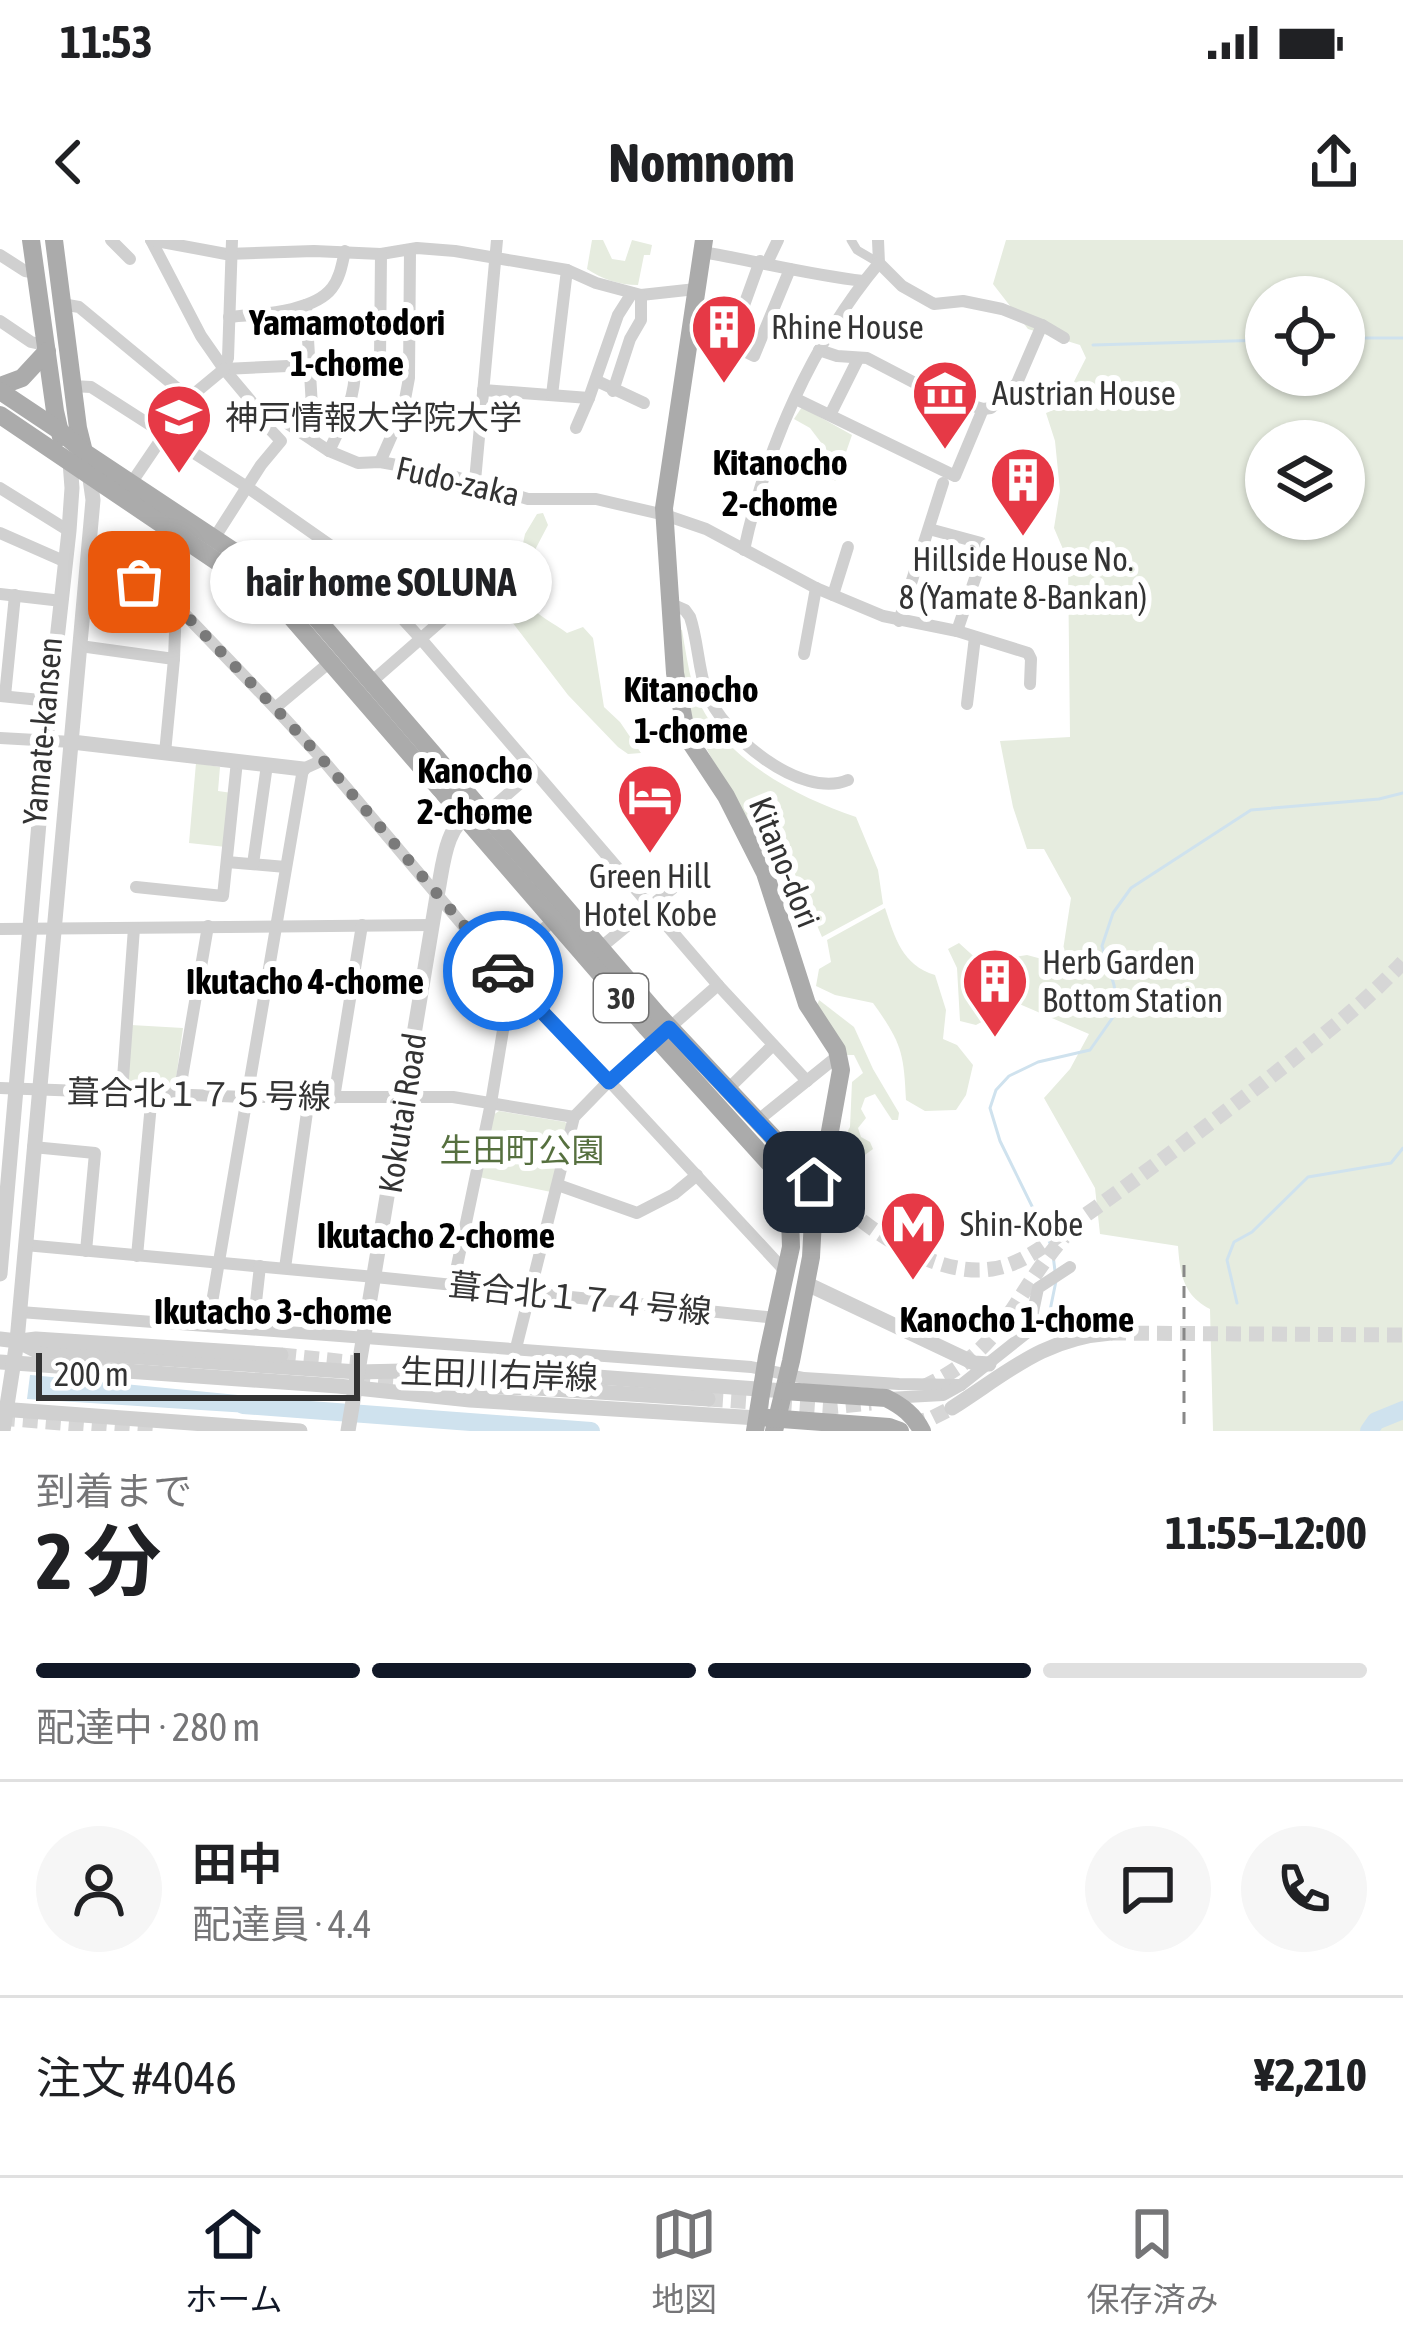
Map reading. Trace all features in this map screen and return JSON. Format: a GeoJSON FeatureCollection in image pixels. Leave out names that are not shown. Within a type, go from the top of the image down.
{"type":"FeatureCollection","features":[{"type":"Feature","properties":{"kind":"main road"},"geometry":{"type":"LineString","coordinates":[[31,240],[60,431]]}},
{"type":"Feature","properties":{"kind":"main road","name":"Yamate-kansen"},"geometry":{"type":"LineString","coordinates":[[54,240],[77,457]]}},
{"type":"Feature","properties":{"kind":"main road","name":"Kitano-dori"},"geometry":{"type":"LineString","coordinates":[[703,246],[665,515],[675,673],[687,737],[726,796],[765,873],[808,1004],[839,1055]]}},
{"type":"Feature","properties":{"kind":"main road"},"geometry":{"type":"LineString","coordinates":[[0,388],[22,377],[47,345]]}},
{"type":"Feature","properties":{"kind":"main road","name":"30"},"geometry":{"type":"LineString","coordinates":[[0,388],[60,431],[91,478],[280,604],[600,948],[779,1178]]}},
{"type":"Feature","properties":{"kind":"main road","name":"30"},"geometry":{"type":"LineString","coordinates":[[0,415],[132,482],[292,590],[370,682],[554,920],[663,1033],[728,1089],[814,1182]]}},
{"type":"Feature","properties":{"kind":"main road"},"geometry":{"type":"LineString","coordinates":[[764,1425],[786,1383],[811,1257],[814,1182],[825,1159],[838,1101],[839,1055]]}},
{"type":"Feature","properties":{"kind":"main road"},"geometry":{"type":"LineString","coordinates":[[764,1425],[764,1380],[791,1247],[790,1219],[779,1178],[814,1182]]}},
{"type":"Feature","properties":{"kind":"main road"},"geometry":{"type":"LineString","coordinates":[[786,1383],[886,1398],[900,1405],[922,1431]]}},
{"type":"Feature","properties":{"kind":"main road"},"geometry":{"type":"LineString","coordinates":[[764,1425],[900,1431]]}},
{"type":"Feature","properties":{"kind":"street"},"geometry":{"type":"LineString","coordinates":[[111,240],[130,259]]}},
{"type":"Feature","properties":{"kind":"street"},"geometry":{"type":"LineString","coordinates":[[151,240],[381,254],[436,250],[567,270],[636,294],[696,289]]}},
{"type":"Feature","properties":{"kind":"street","name":"Fudo-zaka"},"geometry":{"type":"LineString","coordinates":[[151,240],[201,336],[254,406],[329,451],[358,464],[380,462],[475,481],[528,499],[596,499],[665,515],[706,529],[816,588],[899,621],[1028,653],[1030,684]]}},
{"type":"Feature","properties":{"kind":"street"},"geometry":{"type":"LineString","coordinates":[[475,481],[497,240]]}},
{"type":"Feature","properties":{"kind":"street"},"geometry":{"type":"LineString","coordinates":[[778,240],[763,262],[730,344],[754,356],[790,269]]}},
{"type":"Feature","properties":{"kind":"street"},"geometry":{"type":"LineString","coordinates":[[851,240],[902,286],[934,304],[963,302],[1002,309],[1064,338]]}},
{"type":"Feature","properties":{"kind":"street"},"geometry":{"type":"LineString","coordinates":[[744,550],[766,467],[819,350],[879,262],[878,240]]}},
{"type":"Feature","properties":{"kind":"street"},"geometry":{"type":"LineString","coordinates":[[703,246],[812,276],[863,281]]}},
{"type":"Feature","properties":{"kind":"street"},"geometry":{"type":"LineString","coordinates":[[132,482],[188,398],[224,369],[232,247]]}},
{"type":"Feature","properties":{"kind":"street"},"geometry":{"type":"LineString","coordinates":[[380,462],[403,410],[409,378],[410,250]]}},
{"type":"Feature","properties":{"kind":"street"},"geometry":{"type":"LineString","coordinates":[[229,317],[320,299],[334,285],[345,251]]}},
{"type":"Feature","properties":{"kind":"street"},"geometry":{"type":"LineString","coordinates":[[329,451],[350,408],[355,360],[380,359],[381,254]]}},
{"type":"Feature","properties":{"kind":"street"},"geometry":{"type":"LineString","coordinates":[[0,255],[37,273]]}},
{"type":"Feature","properties":{"kind":"street"},"geometry":{"type":"LineString","coordinates":[[552,394],[567,270]]}},
{"type":"Feature","properties":{"kind":"street"},"geometry":{"type":"LineString","coordinates":[[576,428],[618,315],[636,294]]}},
{"type":"Feature","properties":{"kind":"street"},"geometry":{"type":"LineString","coordinates":[[613,391],[629,339],[641,320],[636,294]]}},
{"type":"Feature","properties":{"kind":"street"},"geometry":{"type":"LineString","coordinates":[[62,304],[79,307],[188,398]]}},
{"type":"Feature","properties":{"kind":"street"},"geometry":{"type":"LineString","coordinates":[[306,305],[314,441]]}},
{"type":"Feature","properties":{"kind":"street"},"geometry":{"type":"LineString","coordinates":[[0,321],[31,342],[47,345]]}},
{"type":"Feature","properties":{"kind":"street"},"geometry":{"type":"LineString","coordinates":[[819,350],[867,358],[938,395],[992,408],[1017,383],[1042,326]]}},
{"type":"Feature","properties":{"kind":"street"},"geometry":{"type":"LineString","coordinates":[[830,415],[858,359]]}},
{"type":"Feature","properties":{"kind":"street"},"geometry":{"type":"LineString","coordinates":[[224,369],[310,365]]}},
{"type":"Feature","properties":{"kind":"street"},"geometry":{"type":"LineString","coordinates":[[597,381],[644,403]]}},
{"type":"Feature","properties":{"kind":"street"},"geometry":{"type":"LineString","coordinates":[[72,386],[91,387],[338,550],[806,1081]]}},
{"type":"Feature","properties":{"kind":"street"},"geometry":{"type":"LineString","coordinates":[[483,390],[589,398]]}},
{"type":"Feature","properties":{"kind":"street"},"geometry":{"type":"LineString","coordinates":[[796,399],[948,477]]}},
{"type":"Feature","properties":{"kind":"street"},"geometry":{"type":"LineString","coordinates":[[899,621],[948,477],[982,409]]}},
{"type":"Feature","properties":{"kind":"street"},"geometry":{"type":"LineString","coordinates":[[215,537],[281,441],[266,424],[266,410]]}},
{"type":"Feature","properties":{"kind":"street","name":"Yamate-kansen"},"geometry":{"type":"LineString","coordinates":[[0,1274],[9,1088],[77,457]]}},
{"type":"Feature","properties":{"kind":"street","name":"Yamate-kansen"},"geometry":{"type":"LineString","coordinates":[[5,1406],[8,1340],[20,1312],[93,500],[91,478]]}},
{"type":"Feature","properties":{"kind":"street"},"geometry":{"type":"LineString","coordinates":[[0,488],[69,531]]}},
{"type":"Feature","properties":{"kind":"street"},"geometry":{"type":"LineString","coordinates":[[929,529],[981,543]]}},
{"type":"Feature","properties":{"kind":"street"},"geometry":{"type":"LineString","coordinates":[[0,532],[66,562]]}},
{"type":"Feature","properties":{"kind":"street"},"geometry":{"type":"LineString","coordinates":[[88,547],[176,605],[323,760],[511,982],[786,1272]]}},
{"type":"Feature","properties":{"kind":"street"},"geometry":{"type":"LineString","coordinates":[[833,595],[848,547]]}},
{"type":"Feature","properties":{"kind":"street"},"geometry":{"type":"LineString","coordinates":[[292,590],[338,550]]}},
{"type":"Feature","properties":{"kind":"street"},"geometry":{"type":"LineString","coordinates":[[957,632],[981,561]]}},
{"type":"Feature","properties":{"kind":"street"},"geometry":{"type":"LineString","coordinates":[[804,654],[816,588]]}},
{"type":"Feature","properties":{"kind":"street"},"geometry":{"type":"LineString","coordinates":[[0,594],[62,601]]}},
{"type":"Feature","properties":{"kind":"street"},"geometry":{"type":"LineString","coordinates":[[16,596],[2,696],[50,701]]}},
{"type":"Feature","properties":{"kind":"street"},"geometry":{"type":"LineString","coordinates":[[668,603],[690,617],[707,694],[721,720],[741,740],[810,782],[835,786],[848,780]]}},
{"type":"Feature","properties":{"kind":"street"},"geometry":{"type":"LineString","coordinates":[[166,753],[176,605]]}},
{"type":"Feature","properties":{"kind":"street"},"geometry":{"type":"LineString","coordinates":[[370,682],[457,607]]}},
{"type":"Feature","properties":{"kind":"street"},"geometry":{"type":"LineString","coordinates":[[967,704],[975,637]]}},
{"type":"Feature","properties":{"kind":"street"},"geometry":{"type":"LineString","coordinates":[[80,646],[174,659]]}},
{"type":"Feature","properties":{"kind":"street"},"geometry":{"type":"LineString","coordinates":[[275,708],[330,662]]}},
{"type":"Feature","properties":{"kind":"street"},"geometry":{"type":"LineString","coordinates":[[0,738],[303,770],[323,760]]}},
{"type":"Feature","properties":{"kind":"street"},"geometry":{"type":"LineString","coordinates":[[136,887],[223,896],[237,761]]}},
{"type":"Feature","properties":{"kind":"street"},"geometry":{"type":"LineString","coordinates":[[253,864],[267,765]]}},
{"type":"Feature","properties":{"kind":"street"},"geometry":{"type":"LineString","coordinates":[[208,1326],[303,770]]}},
{"type":"Feature","properties":{"kind":"street"},"geometry":{"type":"LineString","coordinates":[[471,813],[493,807],[533,772]]}},
{"type":"Feature","properties":{"kind":"street","name":"Kokutai Road"},"geometry":{"type":"LineString","coordinates":[[349,1429],[437,896],[451,835],[471,813]]}},
{"type":"Feature","properties":{"kind":"street"},"geometry":{"type":"LineString","coordinates":[[227,862],[286,867]]}},
{"type":"Feature","properties":{"kind":"street"},"geometry":{"type":"LineString","coordinates":[[600,948],[690,874]]}},
{"type":"Feature","properties":{"kind":"street"},"geometry":{"type":"LineString","coordinates":[[499,967],[554,920]]}},
{"type":"Feature","properties":{"kind":"street"},"geometry":{"type":"LineString","coordinates":[[0,929],[432,925]]}},
{"type":"Feature","properties":{"kind":"street"},"geometry":{"type":"LineString","coordinates":[[178,1094],[208,926]]}},
{"type":"Feature","properties":{"kind":"street"},"geometry":{"type":"LineString","coordinates":[[334,1098],[362,926]]}},
{"type":"Feature","properties":{"kind":"street"},"geometry":{"type":"LineString","coordinates":[[122,1092],[134,928]]}},
{"type":"Feature","properties":{"kind":"street"},"geometry":{"type":"LineString","coordinates":[[453,1285],[511,982]]}},
{"type":"Feature","properties":{"kind":"street"},"geometry":{"type":"LineString","coordinates":[[516,1348],[574,1117],[718,985]]}},
{"type":"Feature","properties":{"kind":"street"},"geometry":{"type":"LineString","coordinates":[[728,1089],[773,1045]]}},
{"type":"Feature","properties":{"kind":"street"},"geometry":{"type":"LineString","coordinates":[[758,1121],[839,1055]]}},
{"type":"Feature","properties":{"kind":"street","name":"葺合北１７５号線"},"geometry":{"type":"LineString","coordinates":[[9,1088],[246,1097],[453,1097],[574,1117]]}},
{"type":"Feature","properties":{"kind":"street"},"geometry":{"type":"LineString","coordinates":[[137,1256],[152,1094]]}},
{"type":"Feature","properties":{"kind":"street"},"geometry":{"type":"LineString","coordinates":[[285,1268],[309,1097]]}},
{"type":"Feature","properties":{"kind":"street"},"geometry":{"type":"LineString","coordinates":[[33,1148],[95,1153],[86,1251]]}},
{"type":"Feature","properties":{"kind":"street"},"geometry":{"type":"LineString","coordinates":[[557,1185],[637,1213],[674,1194],[697,1174]]}},
{"type":"Feature","properties":{"kind":"street"},"geometry":{"type":"LineString","coordinates":[[814,1182],[844,1206]]}},
{"type":"Feature","properties":{"kind":"street","name":"葺合北１７４号線"},"geometry":{"type":"LineString","coordinates":[[25,1245],[776,1318]]}},
{"type":"Feature","properties":{"kind":"street"},"geometry":{"type":"LineString","coordinates":[[253,1329],[260,1266]]}},
{"type":"Feature","properties":{"kind":"street"},"geometry":{"type":"LineString","coordinates":[[886,1398],[943,1395],[962,1385],[1029,1331],[1038,1288],[1070,1267]]}},
{"type":"Feature","properties":{"kind":"street"},"geometry":{"type":"LineString","coordinates":[[805,1283],[974,1363],[989,1364]]}},
{"type":"Feature","properties":{"kind":"street"},"geometry":{"type":"LineString","coordinates":[[20,1312],[516,1348],[764,1380]]}},
{"type":"Feature","properties":{"kind":"street"},"geometry":{"type":"LineString","coordinates":[[952,1408],[1045,1348],[1111,1333]]}},
{"type":"Feature","properties":{"kind":"street"},"geometry":{"type":"LineString","coordinates":[[8,1340],[281,1355]]}},
{"type":"Feature","properties":{"kind":"street","name":"生田川右岸線"},"geometry":{"type":"LineString","coordinates":[[8,1340],[35,1350],[356,1385]]}},
{"type":"Feature","properties":{"kind":"street","name":"生田川右岸線"},"geometry":{"type":"LineString","coordinates":[[9,1366],[356,1385],[493,1369],[786,1383]]}},
{"type":"Feature","properties":{"kind":"street"},"geometry":{"type":"LineString","coordinates":[[786,1383],[804,1378],[962,1385]]}},
{"type":"Feature","properties":{"kind":"street"},"geometry":{"type":"LineString","coordinates":[[356,1385],[500,1386],[708,1400]]}},
{"type":"Feature","properties":{"kind":"street"},"geometry":{"type":"LineString","coordinates":[[356,1385],[377,1391],[764,1425]]}},
{"type":"Feature","properties":{"kind":"street"},"geometry":{"type":"LineString","coordinates":[[3,1431],[5,1406],[299,1431]]}},
{"type":"Feature","properties":{"kind":"green space"},"geometry":{"type":"Polygon","coordinates":[[[592,240],[603,240],[612,259],[625,261],[632,240],[652,245],[650,255],[644,255],[638,285],[611,281],[587,269],[592,240]]]}},
{"type":"Feature","properties":{"kind":"green space"},"geometry":{"type":"Polygon","coordinates":[[[1006,240],[1403,240],[1403,1431],[1213,1431],[1210,1309],[1185,1283],[1178,1246],[1100,1234],[1095,1188],[1044,1098],[1070,1069],[1089,1034],[1017,1003],[976,1025],[960,1021],[957,968],[948,949],[959,943],[980,962],[1027,955],[1053,962],[1063,950],[1071,898],[1044,849],[1027,849],[1000,741],[1070,737],[1068,561],[1054,528],[1060,491],[1055,441],[1046,413],[1061,407],[1086,358],[1080,345],[1028,329],[993,284],[1006,240]]]}},
{"type":"Feature","properties":{"kind":"green space"},"geometry":{"type":"Polygon","coordinates":[[[802,407],[852,435],[836,481],[822,475],[829,453],[810,428],[794,419],[802,407]]]}},
{"type":"Feature","properties":{"kind":"green space"},"geometry":{"type":"Polygon","coordinates":[[[543,513],[548,525],[525,574],[526,602],[567,633],[583,627],[593,638],[604,707],[641,753],[628,754],[618,747],[568,695],[509,618],[505,598],[512,572],[525,534],[537,514],[543,513]]]}},
{"type":"Feature","properties":{"kind":"green space"},"geometry":{"type":"Polygon","coordinates":[[[678,629],[682,630],[693,686],[718,732],[782,784],[856,817],[878,870],[883,904],[822,937],[779,837],[760,846],[694,726],[678,629]]]}},
{"type":"Feature","properties":{"kind":"green space"},"geometry":{"type":"Polygon","coordinates":[[[196,763],[220,767],[218,791],[232,793],[226,847],[189,843],[196,763]]]}},
{"type":"Feature","properties":{"kind":"green space"},"geometry":{"type":"Polygon","coordinates":[[[885,908],[907,957],[935,975],[946,1010],[943,1039],[957,1045],[973,1065],[966,1095],[956,1110],[925,1111],[906,1100],[899,1048],[873,1003],[816,986],[819,969],[831,962],[827,940],[885,908]]]}},
{"type":"Feature","properties":{"kind":"green space"},"geometry":{"type":"Polygon","coordinates":[[[819,1000],[854,1027],[899,1113],[898,1120],[892,1120],[875,1094],[865,1098],[861,1109],[866,1118],[858,1128],[873,1149],[862,1157],[852,1155],[845,1136],[850,1127],[852,1082],[863,1073],[817,1006],[819,1000]]]}},
{"type":"Feature","properties":{"kind":"green space"},"geometry":{"type":"Polygon","coordinates":[[[131,1025],[183,1028],[175,1086],[167,1091],[127,1088],[131,1025]]]}},
{"type":"Feature","properties":{"kind":"green space","name":"生田町公園"},"geometry":{"type":"Polygon","coordinates":[[[499,1111],[568,1125],[551,1192],[479,1177],[493,1115],[499,1111]]]}},
{"type":"Feature","properties":{"kind":"water"},"geometry":{"type":"Polygon","coordinates":[[[30,1375],[270,1398],[265,1414],[27,1399],[30,1375]]]}},
{"type":"Feature","properties":{"kind":"waterway"},"geometry":{"type":"LineString","coordinates":[[1365,338],[1403,338]]}},
{"type":"Feature","properties":{"kind":"waterway"},"geometry":{"type":"LineString","coordinates":[[1093,345],[1245,341]]}},
{"type":"Feature","properties":{"kind":"waterway"},"geometry":{"type":"LineString","coordinates":[[1055,1271],[1052,1247],[1000,1141],[990,1108],[996,1090],[1009,1076],[1038,1062],[1090,1050],[1118,1010],[1102,946],[1113,913],[1131,888],[1251,810],[1403,793]]}},
{"type":"Feature","properties":{"kind":"waterway"},"geometry":{"type":"LineString","coordinates":[[1237,1303],[1227,1260],[1234,1242],[1252,1232],[1308,1177],[1391,1163],[1403,1148]]}},
{"type":"Feature","properties":{"kind":"waterway"},"geometry":{"type":"LineString","coordinates":[[1046,1330],[1056,1281]]}},
{"type":"Feature","properties":{"kind":"waterway"},"geometry":{"type":"LineString","coordinates":[[243,1405],[591,1431]]}},
{"type":"Feature","properties":{"kind":"waterway"},"geometry":{"type":"LineString","coordinates":[[1369,1431],[1376,1421],[1403,1410]]}},
{"type":"Feature","properties":{"kind":"tunnel"},"geometry":{"type":"LineString","coordinates":[[844,1206],[893,1242],[932,1261],[972,1270],[1018,1261],[1264,1082],[1353,1010],[1403,962]]}},
{"type":"Feature","properties":{"kind":"tunnel"},"geometry":{"type":"LineString","coordinates":[[923,1387],[951,1372],[990,1339],[1064,1237]]}},
{"type":"Feature","properties":{"kind":"tunnel"},"geometry":{"type":"LineString","coordinates":[[1111,1333],[1403,1335]]}},
{"type":"Feature","properties":{"kind":"tunnel"},"geometry":{"type":"LineString","coordinates":[[281,1355],[367,1364]]}},
{"type":"Feature","properties":{"kind":"tunnel"},"geometry":{"type":"LineString","coordinates":[[355,1381],[415,1386]]}},
{"type":"Feature","properties":{"kind":"tunnel"},"geometry":{"type":"LineString","coordinates":[[708,1399],[829,1407],[871,1403]]}},
{"type":"Feature","properties":{"kind":"tunnel"},"geometry":{"type":"LineString","coordinates":[[911,1424],[952,1408]]}},
{"type":"Feature","properties":{"kind":"tunnel"},"geometry":{"type":"LineString","coordinates":[[0,1418],[160,1431]]}},
{"type":"Feature","properties":{"kind":"railway"},"geometry":{"type":"LineString","coordinates":[[1184,1265],[1184,1431]]}},
{"type":"Feature","properties":{"kind":"way so far"},"geometry":{"type":"LineString","coordinates":[[139,582],[176,605],[275,708],[503,971]]}},
{"type":"Feature","properties":{"kind":"place","name":"Rhine House"},"geometry":{"type":"Point","coordinates":[724,386]}},
{"type":"Feature","properties":{"kind":"place","name":"Austrian House"},"geometry":{"type":"Point","coordinates":[945,452]}},
{"type":"Feature","properties":{"kind":"place","name":"神戸情報大学院大学"},"geometry":{"type":"Point","coordinates":[179,476]}},
{"type":"Feature","properties":{"kind":"place","name":"Hillside House No. 8 (Yamate 8-Bankan)"},"geometry":{"type":"Point","coordinates":[1023,539]}},
{"type":"Feature","properties":{"kind":"place","name":"hair home SOLUNA"},"geometry":{"type":"Point","coordinates":[139,582]}},
{"type":"Feature","properties":{"kind":"place","name":"Green Hill Hotel Kobe"},"geometry":{"type":"Point","coordinates":[650,856]}},
{"type":"Feature","properties":{"kind":"place","name":"Herb Garden Bottom Station"},"geometry":{"type":"Point","coordinates":[995,1040]}},
{"type":"Feature","properties":{"kind":"place","name":"Shin-Kobe"},"geometry":{"type":"Point","coordinates":[913,1283]}},
{"type":"Feature","properties":{"kind":"district","name":"Yamamotodori 1-chome"},"geometry":{"type":"Point","coordinates":[347,342]}},
{"type":"Feature","properties":{"kind":"district","name":"Kitanocho 2-chome"},"geometry":{"type":"Point","coordinates":[780,482]}},
{"type":"Feature","properties":{"kind":"district","name":"Kitanocho 1-chome"},"geometry":{"type":"Point","coordinates":[691,710]}},
{"type":"Feature","properties":{"kind":"district","name":"Kanocho 2-chome"},"geometry":{"type":"Point","coordinates":[475,790]}},
{"type":"Feature","properties":{"kind":"district","name":"Ikutacho 4-chome"},"geometry":{"type":"Point","coordinates":[305,981]}},
{"type":"Feature","properties":{"kind":"district","name":"Ikutacho 2-chome"},"geometry":{"type":"Point","coordinates":[436,1235]}},
{"type":"Feature","properties":{"kind":"district","name":"Ikutacho 3-chome"},"geometry":{"type":"Point","coordinates":[273,1311]}},
{"type":"Feature","properties":{"kind":"district","name":"Kanocho 1-chome"},"geometry":{"type":"Point","coordinates":[1017,1319]}},
{"type":"Feature","properties":{"kind":"route"},"geometry":{"type":"LineString","coordinates":[[503,971],[609,1082],[669,1028],[814,1182]]}}]}
